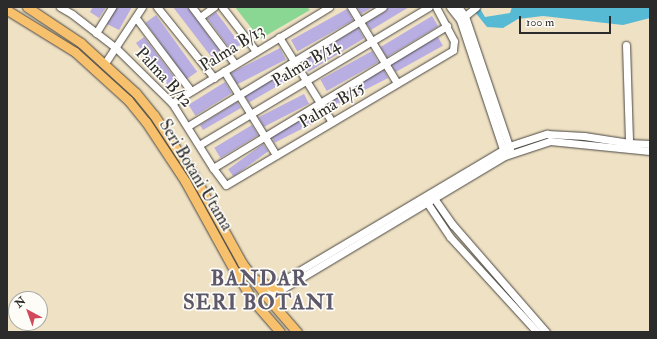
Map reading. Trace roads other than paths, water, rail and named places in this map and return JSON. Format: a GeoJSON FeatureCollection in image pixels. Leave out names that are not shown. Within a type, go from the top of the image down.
{"type":"FeatureCollection","features":[{"type":"Feature","properties":{"kind":"main road","name":"Seri Botani Utama"},"geometry":{"type":"LineString","coordinates":[[27,7],[81,43],[136,92],[154,115],[194,176],[242,263],[265,295],[297,332]]}},
{"type":"Feature","properties":{"kind":"main road","name":"Seri Botani Utama"},"geometry":{"type":"LineString","coordinates":[[7,10],[75,52],[128,100],[150,129],[185,181],[239,278],[262,311],[280,332]]}},
{"type":"Feature","properties":{"kind":"main road"},"geometry":{"type":"LineString","coordinates":[[251,276],[275,289],[280,313]]}},
{"type":"Feature","properties":{"kind":"main road"},"geometry":{"type":"LineString","coordinates":[[239,278],[255,293],[265,295],[262,311]]}},
{"type":"Feature","properties":{"kind":"street","name":"Palma B/12"},"geometry":{"type":"LineString","coordinates":[[60,7],[72,14],[116,48],[172,103],[188,126],[213,168],[226,185]]}},
{"type":"Feature","properties":{"kind":"street"},"geometry":{"type":"LineString","coordinates":[[72,14],[76,7]]}},
{"type":"Feature","properties":{"kind":"street"},"geometry":{"type":"LineString","coordinates":[[96,33],[112,7]]}},
{"type":"Feature","properties":{"kind":"street"},"geometry":{"type":"LineString","coordinates":[[105,63],[142,7]]}},
{"type":"Feature","properties":{"kind":"street"},"geometry":{"type":"LineString","coordinates":[[157,7],[214,78]]}},
{"type":"Feature","properties":{"kind":"street"},"geometry":{"type":"LineString","coordinates":[[192,7],[235,64]]}},
{"type":"Feature","properties":{"kind":"street"},"geometry":{"type":"LineString","coordinates":[[200,17],[214,7]]}},
{"type":"Feature","properties":{"kind":"street"},"geometry":{"type":"LineString","coordinates":[[222,7],[256,51]]}},
{"type":"Feature","properties":{"kind":"street"},"geometry":{"type":"LineString","coordinates":[[314,7],[319,13]]}},
{"type":"Feature","properties":{"kind":"street","name":"Palma B/13"},"geometry":{"type":"LineString","coordinates":[[172,103],[329,7]]}},
{"type":"Feature","properties":{"kind":"street"},"geometry":{"type":"LineString","coordinates":[[351,7],[397,83]]}},
{"type":"Feature","properties":{"kind":"street"},"geometry":{"type":"LineString","coordinates":[[188,126],[383,7]]}},
{"type":"Feature","properties":{"kind":"street","name":"Palma B/14"},"geometry":{"type":"LineString","coordinates":[[199,145],[429,7]]}},
{"type":"Feature","properties":{"kind":"street"},"geometry":{"type":"LineString","coordinates":[[213,168],[447,26],[436,7]]}},
{"type":"Feature","properties":{"kind":"street"},"geometry":{"type":"LineString","coordinates":[[450,7],[460,20],[507,151]]}},
{"type":"Feature","properties":{"kind":"street"},"geometry":{"type":"LineString","coordinates":[[432,195],[491,155],[498,146],[502,136],[467,14],[458,7]]}},
{"type":"Feature","properties":{"kind":"street"},"geometry":{"type":"LineString","coordinates":[[467,14],[476,7]]}},
{"type":"Feature","properties":{"kind":"street"},"geometry":{"type":"LineString","coordinates":[[136,18],[191,91]]}},
{"type":"Feature","properties":{"kind":"street","name":"Palma B/15"},"geometry":{"type":"LineString","coordinates":[[226,185],[453,50],[454,41],[447,26]]}},
{"type":"Feature","properties":{"kind":"street"},"geometry":{"type":"LineString","coordinates":[[280,37],[332,122]]}},
{"type":"Feature","properties":{"kind":"street"},"geometry":{"type":"LineString","coordinates":[[626,45],[629,143]]}},
{"type":"Feature","properties":{"kind":"street"},"geometry":{"type":"LineString","coordinates":[[224,71],[266,136],[276,155]]}},
{"type":"Feature","properties":{"kind":"street"},"geometry":{"type":"LineString","coordinates":[[265,295],[507,151],[517,143],[547,134],[584,136],[629,143],[650,144]]}},
{"type":"Feature","properties":{"kind":"street"},"geometry":{"type":"LineString","coordinates":[[502,136],[517,143]]}},
{"type":"Feature","properties":{"kind":"street"},"geometry":{"type":"LineString","coordinates":[[491,155],[550,141],[650,151]]}},
{"type":"Feature","properties":{"kind":"street"},"geometry":{"type":"LineString","coordinates":[[432,195],[452,225],[546,332]]}},
{"type":"Feature","properties":{"kind":"street"},"geometry":{"type":"LineString","coordinates":[[425,199],[450,237],[537,332]]}},
{"type":"Feature","properties":{"kind":"water"},"geometry":{"type":"Polygon","coordinates":[[[471,7],[479,7],[485,17],[510,13],[512,7],[650,7],[650,18],[623,25],[543,16],[518,19],[503,28],[487,27],[471,7]]]}},
{"type":"Feature","properties":{"kind":"district","name":"BANDAR SERI BOTANI"},"geometry":{"type":"Point","coordinates":[259,291]}}]}
